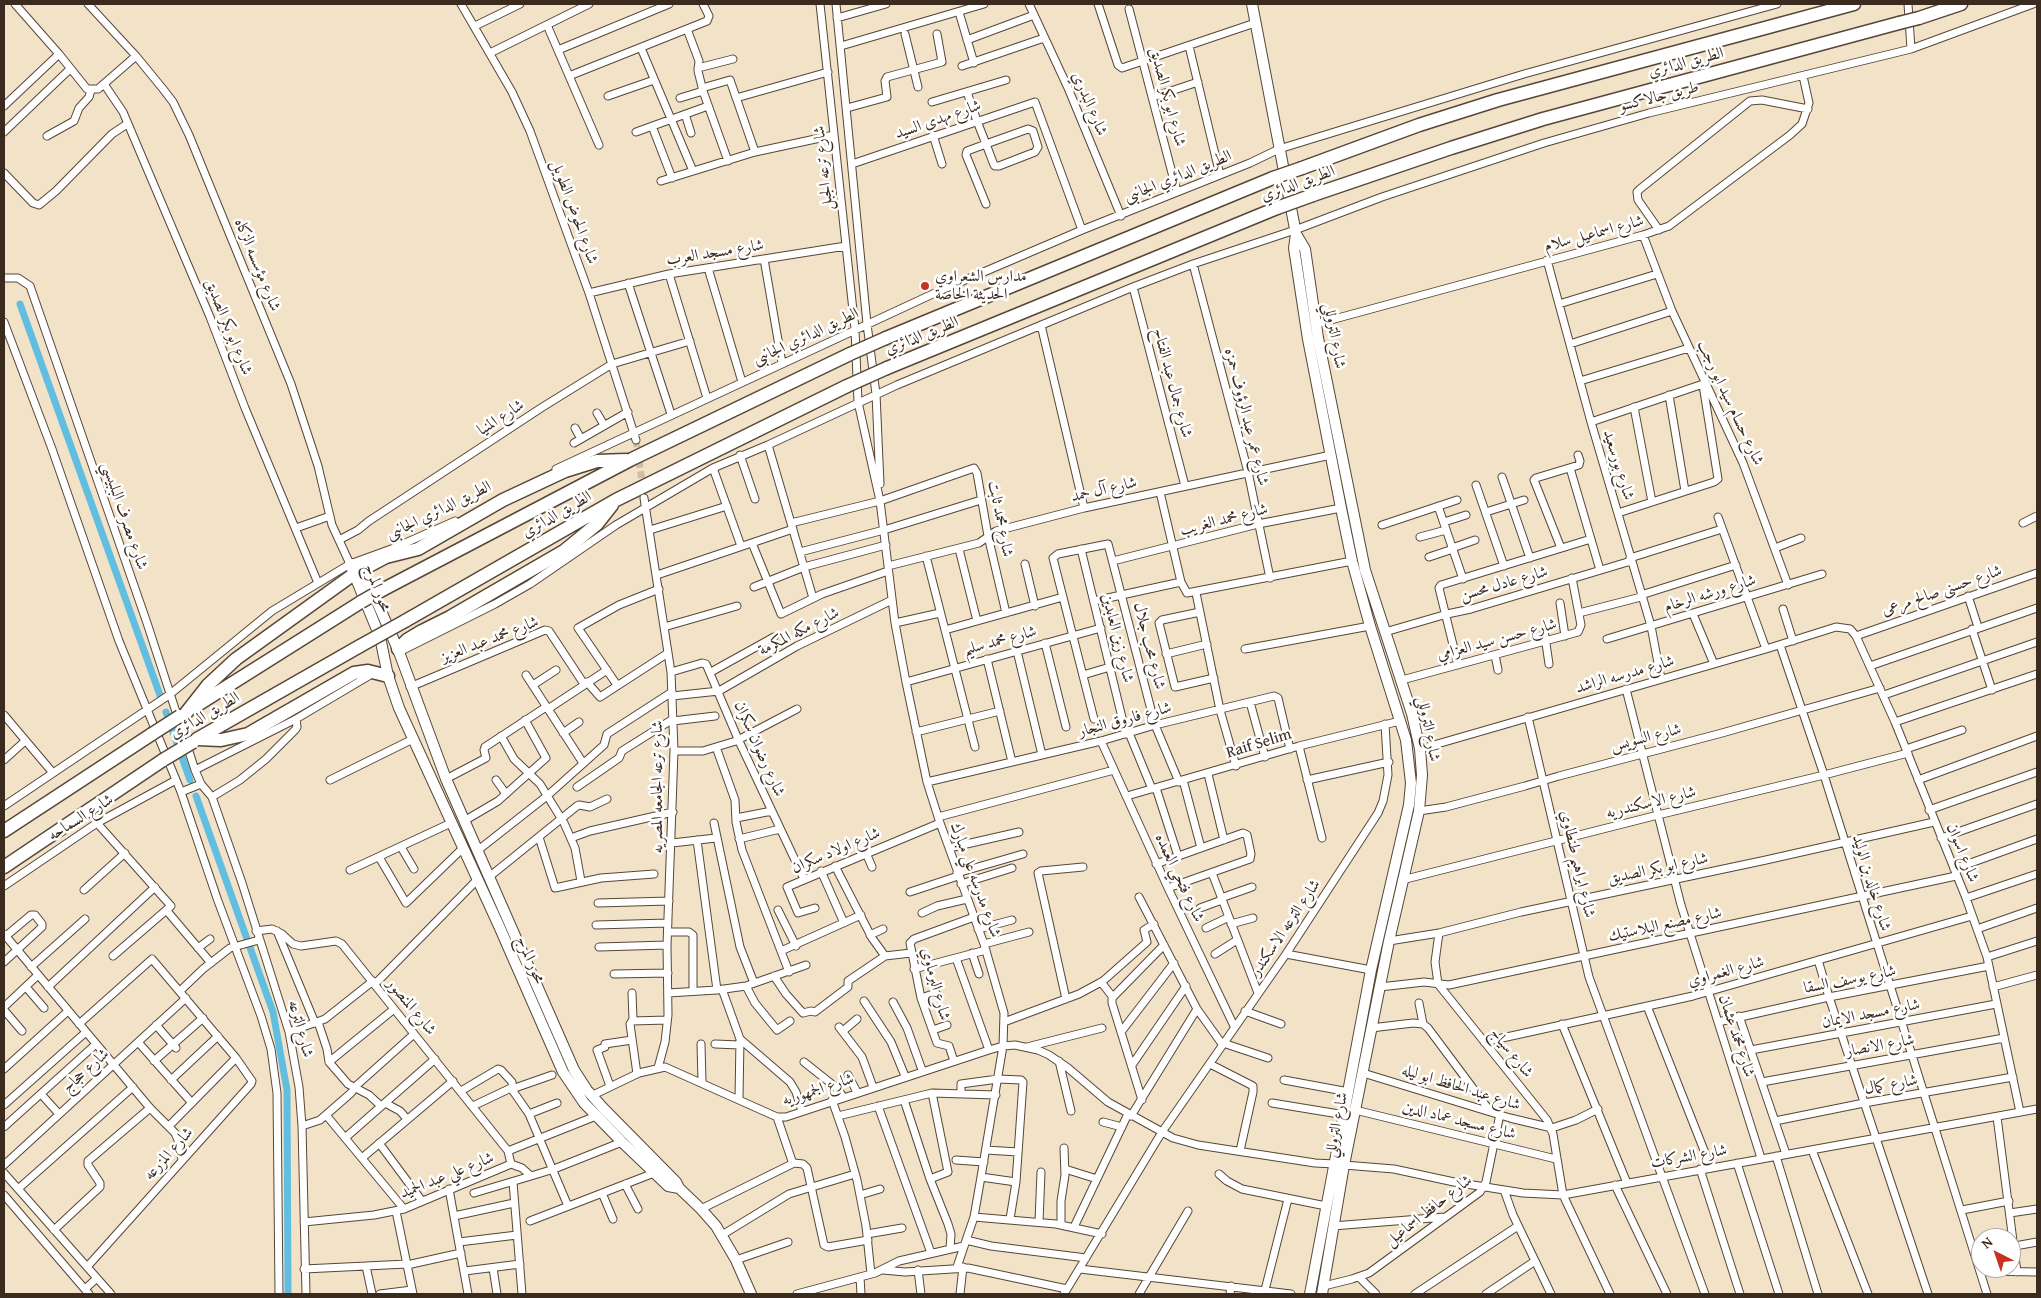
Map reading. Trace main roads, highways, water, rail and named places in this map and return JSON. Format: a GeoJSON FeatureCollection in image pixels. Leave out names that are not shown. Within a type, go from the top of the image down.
{"type":"FeatureCollection","features":[{"type":"Feature","properties":{"kind":"highway","name":"الطريق الدائري"},"geometry":{"type":"LineString","coordinates":[[4,831],[183,714],[382,590],[632,459],[850,354],[1273,178],[1419,125],[1498,100],[1854,4]]}},
{"type":"Feature","properties":{"kind":"highway","name":"الطريق الدائري"},"geometry":{"type":"LineString","coordinates":[[4,867],[195,740],[616,500],[887,368],[1277,208],[1450,148],[1543,120],[1919,18],[1960,4]]}},
{"type":"Feature","properties":{"kind":"highway"},"geometry":{"type":"LineString","coordinates":[[183,714],[208,685],[236,660],[356,569],[386,557],[418,549],[503,500],[566,471],[596,461],[632,459]]}},
{"type":"Feature","properties":{"kind":"highway"},"geometry":{"type":"LineString","coordinates":[[398,650],[407,640],[422,631],[450,617],[564,551],[597,524],[616,500]]}},
{"type":"Feature","properties":{"kind":"highway"},"geometry":{"type":"LineString","coordinates":[[195,740],[221,740],[248,734],[347,676],[361,672],[382,674]]}},
{"type":"Feature","properties":{"kind":"waterway"},"geometry":{"type":"LineString","coordinates":[[20,304],[161,698]]}},
{"type":"Feature","properties":{"kind":"waterway"},"geometry":{"type":"LineString","coordinates":[[166,712],[190,780]]}},
{"type":"Feature","properties":{"kind":"waterway"},"geometry":{"type":"LineString","coordinates":[[196,796],[273,1012],[287,1090],[288,1294]]}},
{"type":"Feature","properties":{"kind":"tunnel"},"geometry":{"type":"LineString","coordinates":[[636,440],[643,488]]}},
{"type":"Feature","properties":{"kind":"place","name":"مدارس الشعراوي الحديثة الخاصة"},"geometry":{"type":"Point","coordinates":[925,286]}}]}
